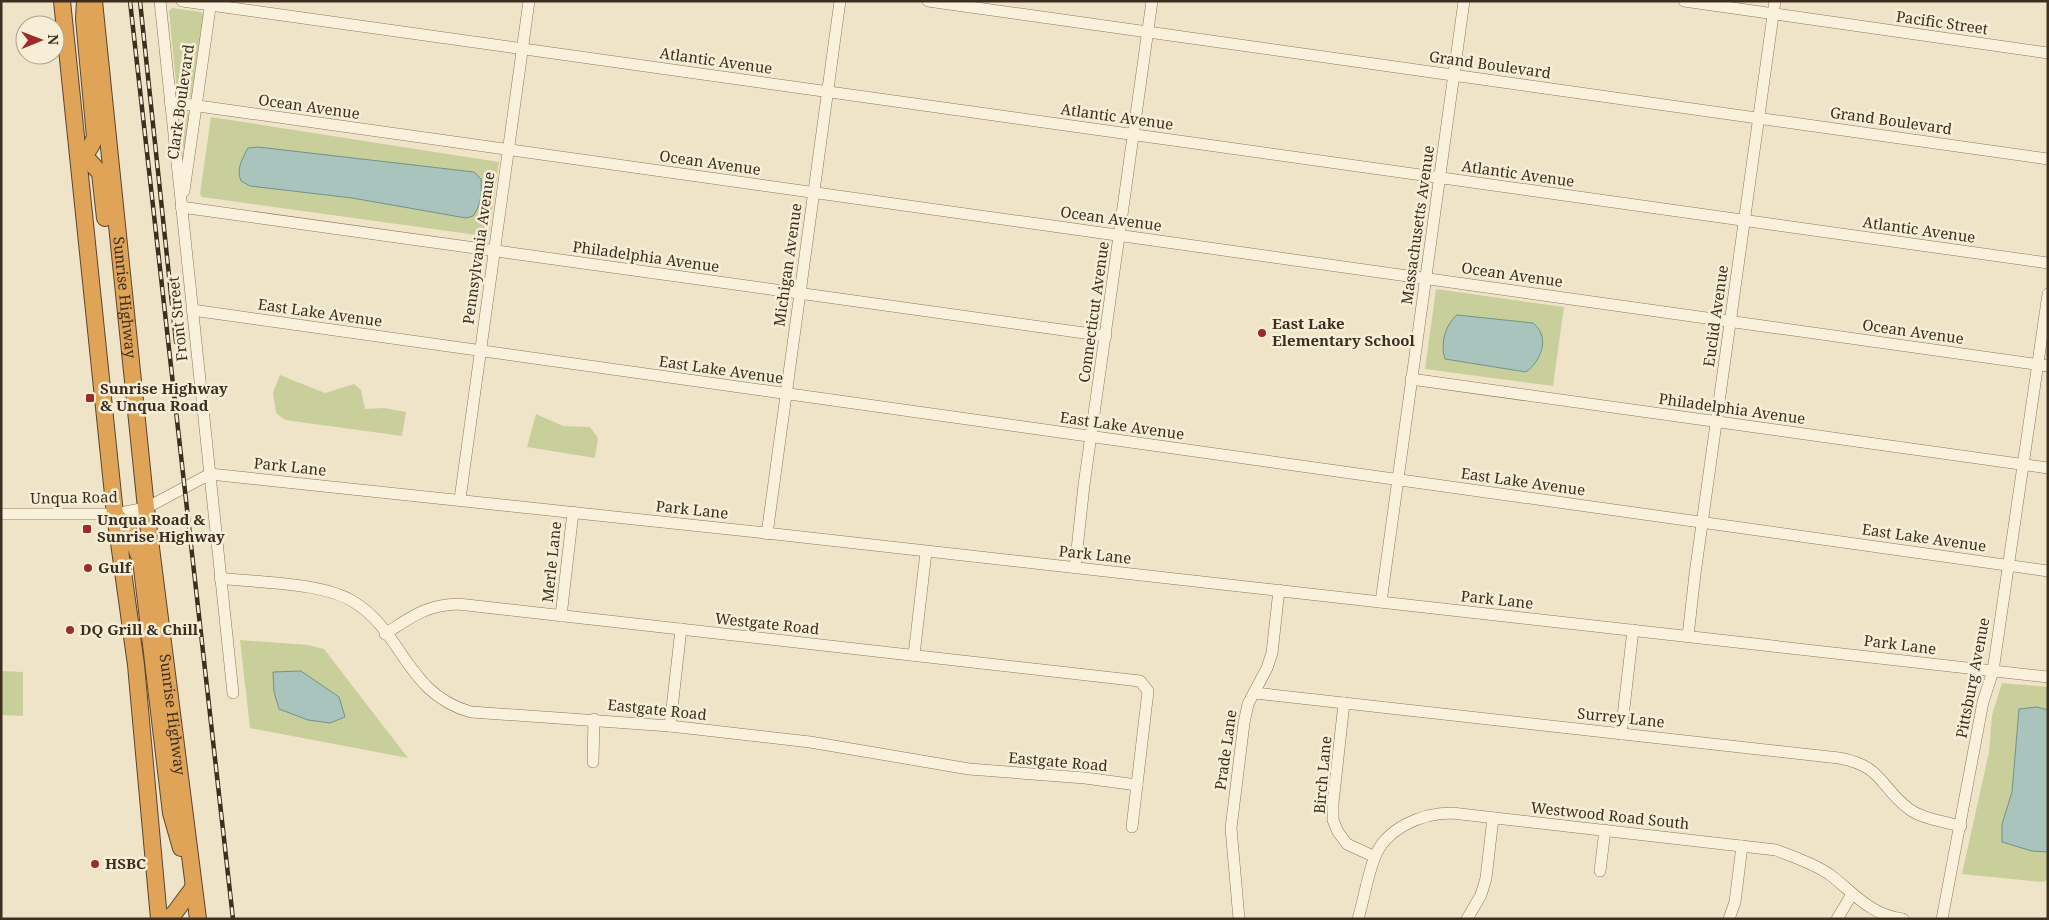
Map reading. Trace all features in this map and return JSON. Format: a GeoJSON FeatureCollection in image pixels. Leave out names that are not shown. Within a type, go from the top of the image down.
{"type":"FeatureCollection","features":[{"type":"Feature","properties":{"kind":"highway","name":"Sunrise Highway"},"geometry":{"type":"LineString","coordinates":[[62,1],[81,155],[115,514],[136,665],[159,919]]}},
{"type":"Feature","properties":{"kind":"highway"},"geometry":{"type":"LineString","coordinates":[[85,1],[84,20],[95,137],[90,149],[81,155],[100,173],[118,326],[133,375]]}},
{"type":"Feature","properties":{"kind":"highway","name":"Sunrise Highway"},"geometry":{"type":"LineString","coordinates":[[94,1],[146,508],[173,718],[190,871],[198,919]]}},
{"type":"Feature","properties":{"kind":"highway"},"geometry":{"type":"LineString","coordinates":[[115,514],[127,528],[141,560],[170,813],[177,838],[190,871]]}},
{"type":"Feature","properties":{"kind":"highway"},"geometry":{"type":"LineString","coordinates":[[136,665],[147,697],[173,718]]}},
{"type":"Feature","properties":{"kind":"highway"},"geometry":{"type":"LineString","coordinates":[[164,919],[173,915],[193,888]]}},
{"type":"Feature","properties":{"kind":"street","name":"Front Street"},"geometry":{"type":"LineString","coordinates":[[160,1],[233,693]]}},
{"type":"Feature","properties":{"kind":"street","name":"Atlantic Avenue"},"geometry":{"type":"LineString","coordinates":[[182,1],[211,3],[522,49],[2048,264]]}},
{"type":"Feature","properties":{"kind":"street","name":"Pennsylvania Avenue"},"geometry":{"type":"LineString","coordinates":[[460,499],[529,1]]}},
{"type":"Feature","properties":{"kind":"street","name":"Michigan Avenue"},"geometry":{"type":"LineString","coordinates":[[767,534],[840,1]]}},
{"type":"Feature","properties":{"kind":"street","name":"Grand Boulevard"},"geometry":{"type":"LineString","coordinates":[[928,1],[2048,159]]}},
{"type":"Feature","properties":{"kind":"street","name":"Connecticut Avenue"},"geometry":{"type":"LineString","coordinates":[[1075,568],[1091,437],[1152,1]]}},
{"type":"Feature","properties":{"kind":"street","name":"Massachusetts Avenue"},"geometry":{"type":"LineString","coordinates":[[1381,602],[1464,1]]}},
{"type":"Feature","properties":{"kind":"street","name":"Pacific Street"},"geometry":{"type":"LineString","coordinates":[[1684,1],[2048,52]]}},
{"type":"Feature","properties":{"kind":"street","name":"Euclid Avenue"},"geometry":{"type":"LineString","coordinates":[[1688,636],[1702,522],[1775,1]]}},
{"type":"Feature","properties":{"kind":"street","name":"Clark Boulevard"},"geometry":{"type":"LineString","coordinates":[[181,207],[211,3]]}},
{"type":"Feature","properties":{"kind":"street","name":"Ocean Avenue"},"geometry":{"type":"LineString","coordinates":[[170,102],[2043,365]]}},
{"type":"Feature","properties":{"kind":"street","name":"Philadelphia Avenue"},"geometry":{"type":"LineString","coordinates":[[181,207],[1106,336]]}},
{"type":"Feature","properties":{"kind":"street","name":"Pittsburg Avenue"},"geometry":{"type":"LineString","coordinates":[[1942,919],[1983,702],[1993,671],[2023,465],[2043,365],[2048,294]]}},
{"type":"Feature","properties":{"kind":"street","name":"East Lake Avenue"},"geometry":{"type":"LineString","coordinates":[[192,310],[2048,571]]}},
{"type":"Feature","properties":{"kind":"street","name":"Philadelphia Avenue"},"geometry":{"type":"LineString","coordinates":[[1412,379],[2048,468]]}},
{"type":"Feature","properties":{"kind":"street","name":"Park Lane"},"geometry":{"type":"LineString","coordinates":[[210,474],[460,499],[2048,677]]}},
{"type":"Feature","properties":{"kind":"street"},"geometry":{"type":"LineString","coordinates":[[146,508],[210,474]]}},
{"type":"Feature","properties":{"kind":"street","name":"Unqua Road"},"geometry":{"type":"LineString","coordinates":[[1,514],[115,514],[146,508]]}},
{"type":"Feature","properties":{"kind":"street","name":"Merle Lane"},"geometry":{"type":"LineString","coordinates":[[561,616],[573,512]]}},
{"type":"Feature","properties":{"kind":"street"},"geometry":{"type":"LineString","coordinates":[[914,655],[926,552]]}},
{"type":"Feature","properties":{"kind":"street","name":"Eastgate Road"},"geometry":{"type":"LineString","coordinates":[[220,578],[318,589],[340,594],[365,610],[425,686],[441,700],[459,708],[488,713],[670,726],[810,742],[969,769],[1085,778],[1137,785]]}},
{"type":"Feature","properties":{"kind":"street","name":"Prade Lane"},"geometry":{"type":"LineString","coordinates":[[1239,919],[1231,828],[1244,723],[1248,704],[1255,693],[1272,653],[1279,590]]}},
{"type":"Feature","properties":{"kind":"street","name":"Westgate Road"},"geometry":{"type":"LineString","coordinates":[[385,634],[418,612],[440,605],[561,616],[1133,680],[1140,682],[1148,691],[1137,785]]}},
{"type":"Feature","properties":{"kind":"street"},"geometry":{"type":"LineString","coordinates":[[670,726],[681,629]]}},
{"type":"Feature","properties":{"kind":"street"},"geometry":{"type":"LineString","coordinates":[[1620,734],[1632,630]]}},
{"type":"Feature","properties":{"kind":"street","name":"Surrey Lane"},"geometry":{"type":"LineString","coordinates":[[1255,693],[1855,760],[1877,773],[1896,798],[1911,810],[1961,826]]}},
{"type":"Feature","properties":{"kind":"street","name":"Birch Lane"},"geometry":{"type":"LineString","coordinates":[[1344,703],[1333,802],[1333,820],[1338,832],[1347,844],[1375,857]]}},
{"type":"Feature","properties":{"kind":"street"},"geometry":{"type":"LineString","coordinates":[[593,762],[594,720]]}},
{"type":"Feature","properties":{"kind":"street"},"geometry":{"type":"LineString","coordinates":[[1132,828],[1137,785]]}},
{"type":"Feature","properties":{"kind":"street","name":"Westwood Road South"},"geometry":{"type":"LineString","coordinates":[[1358,919],[1375,857],[1398,830],[1424,816],[1452,813],[1776,850],[1803,860],[1829,874],[1859,901],[1883,916],[1903,919]]}},
{"type":"Feature","properties":{"kind":"street"},"geometry":{"type":"LineString","coordinates":[[1471,917],[1486,878],[1493,818]]}},
{"type":"Feature","properties":{"kind":"street"},"geometry":{"type":"LineString","coordinates":[[1600,871],[1605,830]]}},
{"type":"Feature","properties":{"kind":"street"},"geometry":{"type":"LineString","coordinates":[[1729,919],[1735,902],[1742,846]]}},
{"type":"Feature","properties":{"kind":"street"},"geometry":{"type":"LineString","coordinates":[[1838,919],[1852,894]]}},
{"type":"Feature","properties":{"kind":"green space"},"geometry":{"type":"Polygon","coordinates":[[[172,8],[201,12],[204,15],[191,97],[177,94],[169,11],[172,8]]]}},
{"type":"Feature","properties":{"kind":"green space"},"geometry":{"type":"Polygon","coordinates":[[[182,112],[190,113],[184,155],[180,115],[182,112]]]}},
{"type":"Feature","properties":{"kind":"green space"},"geometry":{"type":"Polygon","coordinates":[[[211,117],[499,162],[489,233],[484,236],[202,197],[200,194],[211,117]]]}},
{"type":"Feature","properties":{"kind":"green space"},"geometry":{"type":"Polygon","coordinates":[[[1436,289],[1564,307],[1553,386],[1425,369],[1436,289]]]}},
{"type":"Feature","properties":{"kind":"green space"},"geometry":{"type":"Polygon","coordinates":[[[280,375],[325,393],[354,384],[361,390],[365,409],[384,408],[406,412],[402,436],[285,420],[276,413],[273,393],[280,375]]]}},
{"type":"Feature","properties":{"kind":"green space"},"geometry":{"type":"Polygon","coordinates":[[[536,414],[563,426],[590,427],[598,438],[595,458],[527,447],[536,414]]]}},
{"type":"Feature","properties":{"kind":"green space"},"geometry":{"type":"Polygon","coordinates":[[[240,640],[308,645],[324,649],[408,758],[250,728],[240,640]]]}},
{"type":"Feature","properties":{"kind":"green space"},"geometry":{"type":"Polygon","coordinates":[[[1,671],[23,672],[23,716],[1,715],[1,671]]]}},
{"type":"Feature","properties":{"kind":"green space"},"geometry":{"type":"Polygon","coordinates":[[[2002,683],[2048,687],[2048,880],[2042,882],[1962,874],[1989,752],[1992,715],[2002,683]]]}},
{"type":"Feature","properties":{"kind":"water"},"geometry":{"type":"Polygon","coordinates":[[[258,147],[474,172],[481,179],[479,203],[473,216],[466,218],[352,198],[250,186],[241,181],[239,168],[248,148],[258,147]]]}},
{"type":"Feature","properties":{"kind":"water"},"geometry":{"type":"Polygon","coordinates":[[[1457,315],[1533,323],[1542,335],[1543,342],[1540,355],[1526,372],[1445,359],[1443,341],[1449,324],[1457,315]]]}},
{"type":"Feature","properties":{"kind":"water"},"geometry":{"type":"Polygon","coordinates":[[[301,671],[339,697],[345,717],[330,723],[308,720],[279,709],[274,692],[273,672],[301,671]]]}},
{"type":"Feature","properties":{"kind":"water"},"geometry":{"type":"Polygon","coordinates":[[[2037,707],[2048,710],[2048,852],[2032,851],[2002,842],[2002,824],[2012,792],[2019,709],[2037,707]]]}},
{"type":"Feature","properties":{"kind":"railway"},"geometry":{"type":"LineString","coordinates":[[130,1],[233,919]]}},
{"type":"Feature","properties":{"kind":"railway"},"geometry":{"type":"LineString","coordinates":[[140,1],[176,342]]}},
{"type":"Feature","properties":{"kind":"place","name":"East Lake Elementary School"},"geometry":{"type":"Point","coordinates":[1262,333]}},
{"type":"Feature","properties":{"kind":"place","name":"Sunrise Highway & Unqua Road"},"geometry":{"type":"Point","coordinates":[90,398]}},
{"type":"Feature","properties":{"kind":"place","name":"Unqua Road & Sunrise Highway"},"geometry":{"type":"Point","coordinates":[87,529]}},
{"type":"Feature","properties":{"kind":"place","name":"Gulf"},"geometry":{"type":"Point","coordinates":[88,568]}},
{"type":"Feature","properties":{"kind":"place","name":"DQ Grill & Chill"},"geometry":{"type":"Point","coordinates":[70,630]}},
{"type":"Feature","properties":{"kind":"place","name":"HSBC"},"geometry":{"type":"Point","coordinates":[95,864]}}]}
